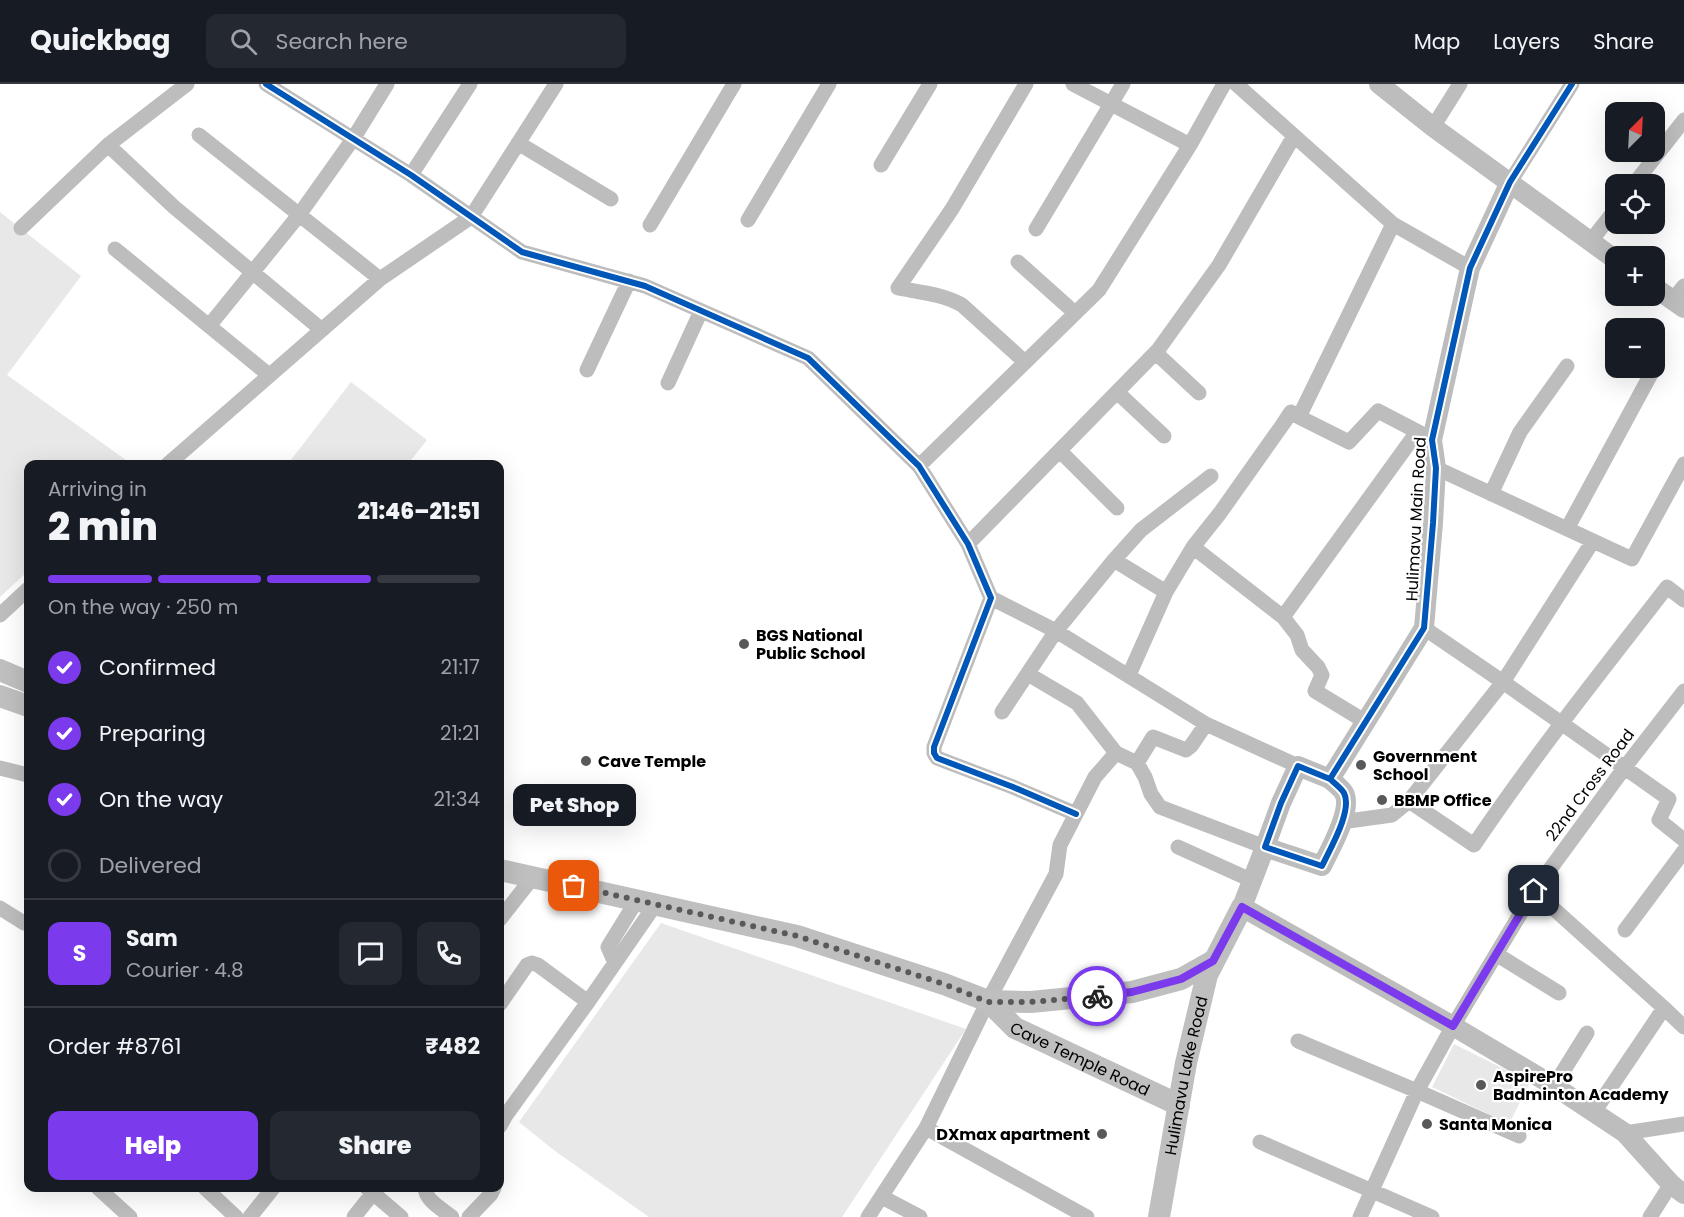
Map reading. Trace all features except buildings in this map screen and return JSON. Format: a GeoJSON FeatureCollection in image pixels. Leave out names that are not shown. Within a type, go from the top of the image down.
{"type":"FeatureCollection","features":[{"type":"Feature","properties":{"kind":"main road"},"geometry":{"type":"LineString","coordinates":[[0,670],[24,680]]}},
{"type":"Feature","properties":{"kind":"main road"},"geometry":{"type":"LineString","coordinates":[[1,698],[24,705]]}},
{"type":"Feature","properties":{"kind":"main road","name":"Cave Temple Road"},"geometry":{"type":"LineString","coordinates":[[504,871],[797,936],[944,984],[988,1002],[1015,1028],[1179,1105]]}},
{"type":"Feature","properties":{"kind":"main road","name":"Hulimavu Lake Road"},"geometry":{"type":"LineString","coordinates":[[1159,1217],[1191,1041],[1207,975],[1242,907]]}},
{"type":"Feature","properties":{"kind":"main road","name":"Cave Temple Road"},"geometry":{"type":"LineString","coordinates":[[988,1002],[1031,1002],[1132,992],[1181,979],[1213,961]]}},
{"type":"Feature","properties":{"kind":"street"},"geometry":{"type":"LineString","coordinates":[[21,228],[108,145],[187,84]]}},
{"type":"Feature","properties":{"kind":"street"},"geometry":{"type":"LineString","coordinates":[[209,326],[299,214],[353,139],[387,84]]}},
{"type":"Feature","properties":{"kind":"street"},"geometry":{"type":"LineString","coordinates":[[411,175],[470,84]]}},
{"type":"Feature","properties":{"kind":"street"},"geometry":{"type":"LineString","coordinates":[[173,460],[380,279],[471,217],[556,84]]}},
{"type":"Feature","properties":{"kind":"street"},"geometry":{"type":"LineString","coordinates":[[651,225],[734,84]]}},
{"type":"Feature","properties":{"kind":"street"},"geometry":{"type":"LineString","coordinates":[[748,220],[829,84]]}},
{"type":"Feature","properties":{"kind":"street"},"geometry":{"type":"LineString","coordinates":[[880,165],[930,84]]}},
{"type":"Feature","properties":{"kind":"street"},"geometry":{"type":"LineString","coordinates":[[1025,362],[954,300],[898,288],[952,209],[1026,84]]}},
{"type":"Feature","properties":{"kind":"street"},"geometry":{"type":"LineString","coordinates":[[1072,84],[1190,145]]}},
{"type":"Feature","properties":{"kind":"street"},"geometry":{"type":"LineString","coordinates":[[1036,229],[1123,84]]}},
{"type":"Feature","properties":{"kind":"street"},"geometry":{"type":"LineString","coordinates":[[919,466],[1099,290],[1190,145],[1224,84]]}},
{"type":"Feature","properties":{"kind":"street"},"geometry":{"type":"LineString","coordinates":[[1236,84],[1393,224],[1470,268]]}},
{"type":"Feature","properties":{"kind":"street"},"geometry":{"type":"LineString","coordinates":[[1379,84],[1432,127],[1605,252]]}},
{"type":"Feature","properties":{"kind":"street"},"geometry":{"type":"LineString","coordinates":[[1432,127],[1460,84]]}},
{"type":"Feature","properties":{"kind":"street","name":"Hulimavu Main Road"},"geometry":{"type":"LineString","coordinates":[[1330,778],[1424,628],[1436,468],[1425,436],[1470,268],[1510,182],[1572,84]]}},
{"type":"Feature","properties":{"kind":"street"},"geometry":{"type":"LineString","coordinates":[[275,86],[411,175],[522,252],[645,286],[808,358],[919,466],[968,544],[991,598],[1056,632],[1206,723],[1298,766],[1330,778],[1343,792],[1347,803],[1322,866],[1160,807],[1151,794],[1137,764],[1116,753],[1077,703],[1028,674]]}},
{"type":"Feature","properties":{"kind":"street"},"geometry":{"type":"LineString","coordinates":[[1642,174],[1684,120]]}},
{"type":"Feature","properties":{"kind":"street"},"geometry":{"type":"LineString","coordinates":[[199,135],[380,279]]}},
{"type":"Feature","properties":{"kind":"street"},"geometry":{"type":"LineString","coordinates":[[968,544],[1156,353],[1219,265],[1294,136]]}},
{"type":"Feature","properties":{"kind":"street"},"geometry":{"type":"LineString","coordinates":[[518,143],[610,199]]}},
{"type":"Feature","properties":{"kind":"street"},"geometry":{"type":"LineString","coordinates":[[108,145],[174,207],[322,330]]}},
{"type":"Feature","properties":{"kind":"street"},"geometry":{"type":"LineString","coordinates":[[1590,242],[1605,223]]}},
{"type":"Feature","properties":{"kind":"street"},"geometry":{"type":"LineString","coordinates":[[1299,417],[1393,224]]}},
{"type":"Feature","properties":{"kind":"street"},"geometry":{"type":"LineString","coordinates":[[115,249],[269,375]]}},
{"type":"Feature","properties":{"kind":"street"},"geometry":{"type":"LineString","coordinates":[[1018,261],[1075,313]]}},
{"type":"Feature","properties":{"kind":"street"},"geometry":{"type":"LineString","coordinates":[[587,370],[629,282]]}},
{"type":"Feature","properties":{"kind":"street"},"geometry":{"type":"LineString","coordinates":[[1665,292],[1680,298]]}},
{"type":"Feature","properties":{"kind":"street"},"geometry":{"type":"LineString","coordinates":[[668,383],[701,311]]}},
{"type":"Feature","properties":{"kind":"street"},"geometry":{"type":"LineString","coordinates":[[1156,353],[1198,393]]}},
{"type":"Feature","properties":{"kind":"street"},"geometry":{"type":"LineString","coordinates":[[1491,494],[1520,432],[1567,366]]}},
{"type":"Feature","properties":{"kind":"street"},"geometry":{"type":"LineString","coordinates":[[1567,529],[1649,378]]}},
{"type":"Feature","properties":{"kind":"street"},"geometry":{"type":"LineString","coordinates":[[1117,392],[1164,436]]}},
{"type":"Feature","properties":{"kind":"street"},"geometry":{"type":"LineString","coordinates":[[1129,675],[1166,592],[1193,547],[1291,412],[1349,442],[1378,411],[1425,436],[1283,617]]}},
{"type":"Feature","properties":{"kind":"street"},"geometry":{"type":"LineString","coordinates":[[1060,451],[1117,508]]}},
{"type":"Feature","properties":{"kind":"street"},"geometry":{"type":"LineString","coordinates":[[1436,468],[1632,559],[1684,464]]}},
{"type":"Feature","properties":{"kind":"street"},"geometry":{"type":"LineString","coordinates":[[1002,712],[1056,632],[1114,560],[1141,530],[1211,476]]}},
{"type":"Feature","properties":{"kind":"street"},"geometry":{"type":"LineString","coordinates":[[1341,822],[1392,815],[1409,801],[1503,682],[1593,541]]}},
{"type":"Feature","properties":{"kind":"street"},"geometry":{"type":"LineString","coordinates":[[1193,547],[1283,617],[1297,635],[1302,650],[1318,667],[1322,675],[1315,691],[1366,722]]}},
{"type":"Feature","properties":{"kind":"street"},"geometry":{"type":"LineString","coordinates":[[1114,560],[1166,592]]}},
{"type":"Feature","properties":{"kind":"street"},"geometry":{"type":"LineString","coordinates":[[1409,801],[1474,845],[1561,722],[1667,587],[1684,600]]}},
{"type":"Feature","properties":{"kind":"street"},"geometry":{"type":"LineString","coordinates":[[0,615],[24,593]]}},
{"type":"Feature","properties":{"kind":"street"},"geometry":{"type":"LineString","coordinates":[[991,598],[934,747],[934,753],[937,758],[1076,814]]}},
{"type":"Feature","properties":{"kind":"street"},"geometry":{"type":"LineString","coordinates":[[1424,628],[1669,799],[1659,820],[1684,840]]}},
{"type":"Feature","properties":{"kind":"street","name":"22nd Cross Road"},"geometry":{"type":"LineString","coordinates":[[1360,1217],[1418,1091],[1453,1026],[1534,891],[1684,691]]}},
{"type":"Feature","properties":{"kind":"street"},"geometry":{"type":"LineString","coordinates":[[1137,764],[1153,737],[1186,750],[1206,723]]}},
{"type":"Feature","properties":{"kind":"street"},"geometry":{"type":"LineString","coordinates":[[868,1217],[926,1128],[988,1002],[1056,874],[1060,845],[1095,777],[1116,753]]}},
{"type":"Feature","properties":{"kind":"street"},"geometry":{"type":"LineString","coordinates":[[1298,766],[1281,803],[1242,907],[1453,1026],[1554,1086],[1625,1133],[1678,1189],[1650,1217]]}},
{"type":"Feature","properties":{"kind":"street"},"geometry":{"type":"LineString","coordinates":[[0,768],[24,774]]}},
{"type":"Feature","properties":{"kind":"street"},"geometry":{"type":"LineString","coordinates":[[1178,847],[1251,880]]}},
{"type":"Feature","properties":{"kind":"street"},"geometry":{"type":"LineString","coordinates":[[1626,930],[1684,851]]}},
{"type":"Feature","properties":{"kind":"street"},"geometry":{"type":"LineString","coordinates":[[504,914],[533,877]]}},
{"type":"Feature","properties":{"kind":"street"},"geometry":{"type":"LineString","coordinates":[[1534,891],[1684,1027]]}},
{"type":"Feature","properties":{"kind":"street"},"geometry":{"type":"LineString","coordinates":[[504,1119],[615,963],[608,946],[646,903]]}},
{"type":"Feature","properties":{"kind":"street"},"geometry":{"type":"LineString","coordinates":[[0,908],[24,923]]}},
{"type":"Feature","properties":{"kind":"street"},"geometry":{"type":"LineString","coordinates":[[1496,954],[1559,993]]}},
{"type":"Feature","properties":{"kind":"street"},"geometry":{"type":"LineString","coordinates":[[504,999],[527,965],[532,963],[588,1002]]}},
{"type":"Feature","properties":{"kind":"street"},"geometry":{"type":"LineString","coordinates":[[1594,1112],[1665,1008]]}},
{"type":"Feature","properties":{"kind":"street"},"geometry":{"type":"LineString","coordinates":[[1554,1086],[1587,1033]]}},
{"type":"Feature","properties":{"kind":"street"},"geometry":{"type":"LineString","coordinates":[[1298,1041],[1519,1136]]}},
{"type":"Feature","properties":{"kind":"street"},"geometry":{"type":"LineString","coordinates":[[1625,1133],[1684,1124]]}},
{"type":"Feature","properties":{"kind":"street"},"geometry":{"type":"LineString","coordinates":[[926,1128],[1087,1217]]}},
{"type":"Feature","properties":{"kind":"street"},"geometry":{"type":"LineString","coordinates":[[1260,1142],[1432,1217]]}},
{"type":"Feature","properties":{"kind":"street"},"geometry":{"type":"LineString","coordinates":[[102,1192],[130,1217]]}},
{"type":"Feature","properties":{"kind":"street"},"geometry":{"type":"LineString","coordinates":[[209,1192],[236,1217]]}},
{"type":"Feature","properties":{"kind":"street"},"geometry":{"type":"LineString","coordinates":[[250,1217],[270,1192]]}},
{"type":"Feature","properties":{"kind":"street"},"geometry":{"type":"LineString","coordinates":[[354,1217],[369,1192]]}},
{"type":"Feature","properties":{"kind":"street"},"geometry":{"type":"LineString","coordinates":[[372,1192],[401,1217]]}},
{"type":"Feature","properties":{"kind":"street"},"geometry":{"type":"LineString","coordinates":[[425,1192],[428,1198],[452,1217]]}},
{"type":"Feature","properties":{"kind":"street"},"geometry":{"type":"LineString","coordinates":[[469,1217],[491,1192]]}},
{"type":"Feature","properties":{"kind":"street"},"geometry":{"type":"LineString","coordinates":[[882,1197],[920,1217]]}},
{"type":"Feature","properties":{"kind":"shaded area"},"geometry":{"type":"Polygon","coordinates":[[[0,212],[81,276],[7,375],[126,460],[24,460],[24,575],[0,597],[0,212]]]}},
{"type":"Feature","properties":{"kind":"shaded area"},"geometry":{"type":"Polygon","coordinates":[[[351,382],[427,440],[411,460],[291,460],[351,382]]]}},
{"type":"Feature","properties":{"kind":"shaded area"},"geometry":{"type":"Polygon","coordinates":[[[661,923],[966,1029],[842,1217],[649,1217],[555,1151],[519,1122],[661,923]]]}},
{"type":"Feature","properties":{"kind":"shaded area","name":"AspirePro Badminton Academy"},"geometry":{"type":"Polygon","coordinates":[[[1454,1044],[1530,1082],[1509,1124],[1432,1087],[1454,1044]]]}},
{"type":"Feature","properties":{"kind":"cycle path"},"geometry":{"type":"LineString","coordinates":[[266,84],[411,175],[522,252],[645,286],[808,358],[919,466],[968,544],[991,598],[934,747],[934,753],[937,758],[1076,814]]}},
{"type":"Feature","properties":{"kind":"cycle path"},"geometry":{"type":"LineString","coordinates":[[1330,779],[1344,793],[1346,800],[1343,819],[1322,866],[1265,847],[1298,766],[1330,779],[1424,628],[1436,468],[1432,440],[1470,268],[1510,182],[1572,84]]}},
{"type":"Feature","properties":{"kind":"way so far"},"geometry":{"type":"LineString","coordinates":[[574,886],[797,936],[944,984],[988,1002],[1031,1002],[1097,996]]}},
{"type":"Feature","properties":{"kind":"place","name":"BGS National Public School"},"geometry":{"type":"Point","coordinates":[744,644]}},
{"type":"Feature","properties":{"kind":"place","name":"Cave Temple"},"geometry":{"type":"Point","coordinates":[586,761]}},
{"type":"Feature","properties":{"kind":"place","name":"Government School"},"geometry":{"type":"Point","coordinates":[1361,765]}},
{"type":"Feature","properties":{"kind":"place","name":"BBMP Office"},"geometry":{"type":"Point","coordinates":[1382,800]}},
{"type":"Feature","properties":{"kind":"place","name":"Pet Shop"},"geometry":{"type":"Point","coordinates":[574,886]}},
{"type":"Feature","properties":{"kind":"place","name":"AspirePro Badminton Academy"},"geometry":{"type":"Point","coordinates":[1481,1085]}},
{"type":"Feature","properties":{"kind":"place","name":"Santa Monica"},"geometry":{"type":"Point","coordinates":[1427,1124]}},
{"type":"Feature","properties":{"kind":"place","name":"DXmax apartment"},"geometry":{"type":"Point","coordinates":[1102,1134]}},
{"type":"Feature","properties":{"kind":"route"},"geometry":{"type":"LineString","coordinates":[[1097,996],[1132,992],[1181,979],[1213,961],[1242,907],[1453,1026],[1534,891]]}}]}
